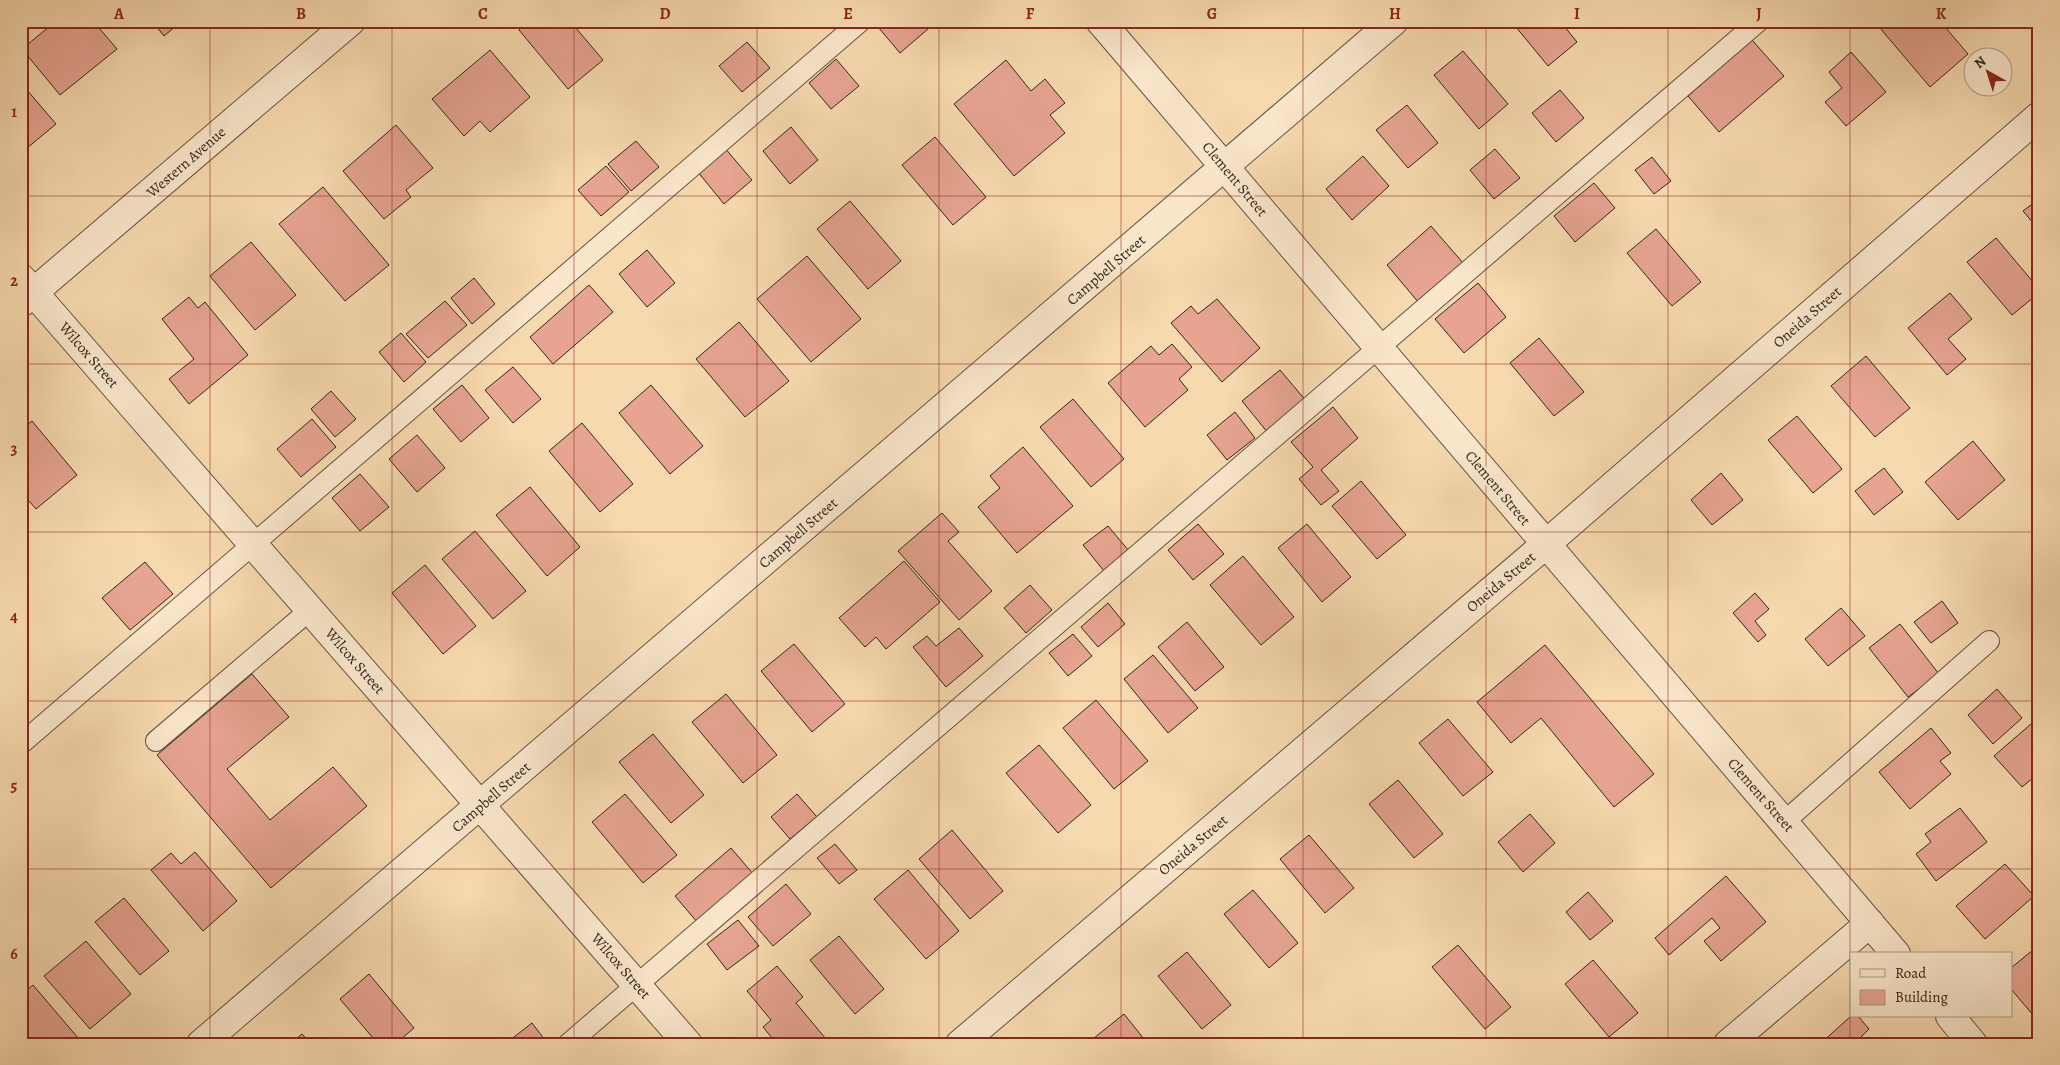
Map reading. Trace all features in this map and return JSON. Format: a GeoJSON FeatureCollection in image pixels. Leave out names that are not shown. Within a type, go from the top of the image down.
{"type":"FeatureCollection","features":[{"type":"Feature","properties":{"kind":"street","name":"Western Avenue"},"geometry":{"type":"LineString","coordinates":[[25,291],[351,21]]}},
{"type":"Feature","properties":{"kind":"street","name":"Clement Street"},"geometry":{"type":"LineString","coordinates":[[1100,21],[1894,952]]}},
{"type":"Feature","properties":{"kind":"street","name":"Campbell Street"},"geometry":{"type":"LineString","coordinates":[[201,1044],[481,806],[1394,21]]}},
{"type":"Feature","properties":{"kind":"street","name":"Oneida Street"},"geometry":{"type":"LineString","coordinates":[[960,1044],[1546,544],[2039,116]]}},
{"type":"Feature","properties":{"kind":"street","name":"Wilcox Street"},"geometry":{"type":"LineString","coordinates":[[25,291],[254,544],[688,1044]]}},
{"type":"Feature","properties":{"kind":"street"},"geometry":{"type":"LineString","coordinates":[[1728,1044],[1870,923]]}},
{"type":"Feature","properties":{"kind":"street"},"geometry":{"type":"LineString","coordinates":[[1952,1018],[1973,1044]]}},
{"type":"Feature","properties":{"kind":"lane"},"geometry":{"type":"LineString","coordinates":[[21,744],[861,21]]}},
{"type":"Feature","properties":{"kind":"lane"},"geometry":{"type":"LineString","coordinates":[[568,1044],[1760,21]]}},
{"type":"Feature","properties":{"kind":"lane"},"geometry":{"type":"LineString","coordinates":[[156,741],[310,610]]}},
{"type":"Feature","properties":{"kind":"lane"},"geometry":{"type":"LineString","coordinates":[[1784,822],[1989,641]]}},
{"type":"Feature","properties":{"kind":"building"},"geometry":{"type":"Polygon","coordinates":[[[56,21],[80,21],[83,25],[87,21],[93,21],[117,49],[60,95],[22,49],[56,21]]]}},
{"type":"Feature","properties":{"kind":"building"},"geometry":{"type":"Polygon","coordinates":[[[152,21],[182,21],[164,36],[152,21]]]}},
{"type":"Feature","properties":{"kind":"building"},"geometry":{"type":"Polygon","coordinates":[[[529,21],[570,21],[603,60],[568,89],[519,30],[529,21]]]}},
{"type":"Feature","properties":{"kind":"building"},"geometry":{"type":"Polygon","coordinates":[[[808,21],[819,21],[813,27],[808,21]]]}},
{"type":"Feature","properties":{"kind":"building"},"geometry":{"type":"Polygon","coordinates":[[[884,21],[921,21],[928,29],[900,53],[878,27],[884,21]]]}},
{"type":"Feature","properties":{"kind":"building"},"geometry":{"type":"Polygon","coordinates":[[[1511,21],[1560,21],[1577,42],[1548,66],[1511,21]]]}},
{"type":"Feature","properties":{"kind":"building"},"geometry":{"type":"Polygon","coordinates":[[[1874,21],[1940,21],[1963,48],[1962,59],[1930,87],[1874,21]]]}},
{"type":"Feature","properties":{"kind":"building"},"geometry":{"type":"Polygon","coordinates":[[[1752,40],[1784,76],[1719,132],[1688,96],[1752,40]]]}},
{"type":"Feature","properties":{"kind":"building"},"geometry":{"type":"Polygon","coordinates":[[[747,42],[770,68],[742,92],[719,66],[747,42]]]}},
{"type":"Feature","properties":{"kind":"building"},"geometry":{"type":"Polygon","coordinates":[[[490,50],[530,97],[490,132],[480,121],[464,136],[432,99],[490,50]]]}},
{"type":"Feature","properties":{"kind":"building"},"geometry":{"type":"Polygon","coordinates":[[[1463,51],[1508,104],[1479,129],[1434,75],[1463,51]]]}},
{"type":"Feature","properties":{"kind":"building"},"geometry":{"type":"Polygon","coordinates":[[[1851,52],[1886,92],[1846,126],[1825,102],[1842,88],[1829,72],[1851,52]]]}},
{"type":"Feature","properties":{"kind":"building"},"geometry":{"type":"Polygon","coordinates":[[[836,59],[859,86],[831,109],[809,83],[836,59]]]}},
{"type":"Feature","properties":{"kind":"building"},"geometry":{"type":"Polygon","coordinates":[[[1006,60],[1031,91],[1045,79],[1065,103],[1050,115],[1065,133],[1014,176],[954,104],[1006,60]]]}},
{"type":"Feature","properties":{"kind":"building"},"geometry":{"type":"Polygon","coordinates":[[[21,83],[56,124],[21,153],[21,83]]]}},
{"type":"Feature","properties":{"kind":"building"},"geometry":{"type":"Polygon","coordinates":[[[1560,90],[1584,118],[1556,142],[1532,113],[1560,90]]]}},
{"type":"Feature","properties":{"kind":"building"},"geometry":{"type":"Polygon","coordinates":[[[1407,105],[1438,143],[1408,168],[1376,130],[1407,105]]]}},
{"type":"Feature","properties":{"kind":"building"},"geometry":{"type":"Polygon","coordinates":[[[396,125],[433,168],[406,190],[411,197],[384,219],[343,171],[396,125]]]}},
{"type":"Feature","properties":{"kind":"building"},"geometry":{"type":"Polygon","coordinates":[[[791,127],[818,160],[790,184],[763,151],[791,127]]]}},
{"type":"Feature","properties":{"kind":"building"},"geometry":{"type":"Polygon","coordinates":[[[935,137],[986,197],[953,225],[902,165],[935,137]]]}},
{"type":"Feature","properties":{"kind":"building"},"geometry":{"type":"Polygon","coordinates":[[[636,141],[659,167],[631,191],[608,164],[636,141]]]}},
{"type":"Feature","properties":{"kind":"building"},"geometry":{"type":"Polygon","coordinates":[[[724,147],[752,180],[724,204],[697,171],[724,147]]]}},
{"type":"Feature","properties":{"kind":"building"},"geometry":{"type":"Polygon","coordinates":[[[1495,149],[1520,178],[1494,199],[1470,170],[1495,149]]]}},
{"type":"Feature","properties":{"kind":"building"},"geometry":{"type":"Polygon","coordinates":[[[1363,156],[1389,186],[1352,220],[1326,189],[1363,156]]]}},
{"type":"Feature","properties":{"kind":"building"},"geometry":{"type":"Polygon","coordinates":[[[1652,157],[1671,181],[1654,194],[1635,170],[1652,157]]]}},
{"type":"Feature","properties":{"kind":"building"},"geometry":{"type":"Polygon","coordinates":[[[606,166],[629,192],[601,216],[578,190],[606,166]]]}},
{"type":"Feature","properties":{"kind":"building"},"geometry":{"type":"Polygon","coordinates":[[[1594,183],[1615,208],[1575,242],[1554,216],[1594,183]]]}},
{"type":"Feature","properties":{"kind":"building"},"geometry":{"type":"Polygon","coordinates":[[[323,187],[389,265],[345,301],[279,224],[323,187]]]}},
{"type":"Feature","properties":{"kind":"building"},"geometry":{"type":"Polygon","coordinates":[[[2039,199],[2039,230],[2023,211],[2039,199]]]}},
{"type":"Feature","properties":{"kind":"building"},"geometry":{"type":"Polygon","coordinates":[[[850,201],[901,261],[868,289],[817,229],[850,201]]]}},
{"type":"Feature","properties":{"kind":"building"},"geometry":{"type":"Polygon","coordinates":[[[1431,226],[1464,264],[1419,303],[1387,265],[1431,226]]]}},
{"type":"Feature","properties":{"kind":"building"},"geometry":{"type":"Polygon","coordinates":[[[1656,229],[1701,282],[1672,306],[1627,253],[1656,229]]]}},
{"type":"Feature","properties":{"kind":"building"},"geometry":{"type":"Polygon","coordinates":[[[1996,238],[2039,289],[2039,293],[2012,315],[1967,262],[1996,238]]]}},
{"type":"Feature","properties":{"kind":"building"},"geometry":{"type":"Polygon","coordinates":[[[251,242],[296,295],[255,330],[210,276],[251,242]]]}},
{"type":"Feature","properties":{"kind":"building"},"geometry":{"type":"Polygon","coordinates":[[[647,250],[675,283],[647,307],[619,274],[647,250]]]}},
{"type":"Feature","properties":{"kind":"building"},"geometry":{"type":"Polygon","coordinates":[[[807,256],[861,319],[811,362],[757,299],[807,256]]]}},
{"type":"Feature","properties":{"kind":"building"},"geometry":{"type":"Polygon","coordinates":[[[474,278],[495,304],[472,324],[451,298],[474,278]]]}},
{"type":"Feature","properties":{"kind":"building"},"geometry":{"type":"Polygon","coordinates":[[[1478,283],[1506,317],[1464,353],[1435,319],[1478,283]]]}},
{"type":"Feature","properties":{"kind":"building"},"geometry":{"type":"Polygon","coordinates":[[[589,285],[613,312],[553,364],[530,337],[589,285]]]}},
{"type":"Feature","properties":{"kind":"building"},"geometry":{"type":"Polygon","coordinates":[[[1950,293],[1972,319],[1948,339],[1966,359],[1947,375],[1908,328],[1950,293]]]}},
{"type":"Feature","properties":{"kind":"building"},"geometry":{"type":"Polygon","coordinates":[[[189,297],[198,308],[205,302],[248,355],[189,404],[169,379],[194,359],[162,319],[189,297]]]}},
{"type":"Feature","properties":{"kind":"building"},"geometry":{"type":"Polygon","coordinates":[[[1217,299],[1260,348],[1222,382],[1171,323],[1191,306],[1198,314],[1217,299]]]}},
{"type":"Feature","properties":{"kind":"building"},"geometry":{"type":"Polygon","coordinates":[[[445,301],[467,325],[428,358],[406,334],[445,301]]]}},
{"type":"Feature","properties":{"kind":"building"},"geometry":{"type":"Polygon","coordinates":[[[739,322],[789,381],[745,417],[696,359],[739,322]]]}},
{"type":"Feature","properties":{"kind":"building"},"geometry":{"type":"Polygon","coordinates":[[[401,333],[426,362],[404,382],[379,352],[401,333]]]}},
{"type":"Feature","properties":{"kind":"building"},"geometry":{"type":"Polygon","coordinates":[[[1539,338],[1584,392],[1554,416],[1510,363],[1539,338]]]}},
{"type":"Feature","properties":{"kind":"building"},"geometry":{"type":"Polygon","coordinates":[[[1172,344],[1192,367],[1179,379],[1188,390],[1145,427],[1108,383],[1151,346],[1159,355],[1172,344]]]}},
{"type":"Feature","properties":{"kind":"building"},"geometry":{"type":"Polygon","coordinates":[[[1866,356],[1910,408],[1875,437],[1831,386],[1866,356]]]}},
{"type":"Feature","properties":{"kind":"building"},"geometry":{"type":"Polygon","coordinates":[[[513,367],[541,399],[513,423],[485,390],[513,367]]]}},
{"type":"Feature","properties":{"kind":"building"},"geometry":{"type":"Polygon","coordinates":[[[1280,370],[1307,402],[1268,433],[1242,401],[1280,370]]]}},
{"type":"Feature","properties":{"kind":"building"},"geometry":{"type":"Polygon","coordinates":[[[462,385],[489,418],[461,442],[433,409],[462,385]]]}},
{"type":"Feature","properties":{"kind":"building"},"geometry":{"type":"Polygon","coordinates":[[[651,385],[703,446],[670,474],[619,413],[651,385]]]}},
{"type":"Feature","properties":{"kind":"building"},"geometry":{"type":"Polygon","coordinates":[[[331,391],[356,419],[335,437],[311,409],[331,391]]]}},
{"type":"Feature","properties":{"kind":"building"},"geometry":{"type":"Polygon","coordinates":[[[1073,399],[1124,459],[1091,487],[1040,427],[1073,399]]]}},
{"type":"Feature","properties":{"kind":"building"},"geometry":{"type":"Polygon","coordinates":[[[1333,407],[1358,438],[1321,470],[1339,491],[1321,505],[1299,479],[1313,467],[1291,442],[1333,407]]]}},
{"type":"Feature","properties":{"kind":"building"},"geometry":{"type":"Polygon","coordinates":[[[1235,412],[1255,438],[1227,460],[1207,435],[1235,412]]]}},
{"type":"Feature","properties":{"kind":"building"},"geometry":{"type":"Polygon","coordinates":[[[1797,416],[1842,469],[1813,493],[1768,440],[1797,416]]]}},
{"type":"Feature","properties":{"kind":"building"},"geometry":{"type":"Polygon","coordinates":[[[312,419],[336,447],[301,477],[277,449],[312,419]]]}},
{"type":"Feature","properties":{"kind":"building"},"geometry":{"type":"Polygon","coordinates":[[[32,421],[77,475],[36,509],[21,492],[21,430],[32,421]]]}},
{"type":"Feature","properties":{"kind":"building"},"geometry":{"type":"Polygon","coordinates":[[[582,423],[633,484],[600,512],[549,451],[582,423]]]}},
{"type":"Feature","properties":{"kind":"building"},"geometry":{"type":"Polygon","coordinates":[[[417,435],[445,468],[417,492],[389,459],[417,435]]]}},
{"type":"Feature","properties":{"kind":"building"},"geometry":{"type":"Polygon","coordinates":[[[1973,441],[2005,480],[1958,520],[1925,482],[1973,441]]]}},
{"type":"Feature","properties":{"kind":"building"},"geometry":{"type":"Polygon","coordinates":[[[1023,447],[1073,506],[1017,553],[978,507],[1000,488],[990,476],[1023,447]]]}},
{"type":"Feature","properties":{"kind":"building"},"geometry":{"type":"Polygon","coordinates":[[[1884,468],[1903,492],[1874,515],[1855,491],[1884,468]]]}},
{"type":"Feature","properties":{"kind":"building"},"geometry":{"type":"Polygon","coordinates":[[[1721,473],[1743,500],[1712,525],[1691,500],[1721,473]]]}},
{"type":"Feature","properties":{"kind":"building"},"geometry":{"type":"Polygon","coordinates":[[[360,474],[389,507],[360,531],[332,498],[360,474]]]}},
{"type":"Feature","properties":{"kind":"building"},"geometry":{"type":"Polygon","coordinates":[[[1361,481],[1406,535],[1377,559],[1332,506],[1361,481]]]}},
{"type":"Feature","properties":{"kind":"building"},"geometry":{"type":"Polygon","coordinates":[[[530,487],[580,547],[547,576],[496,515],[530,487]]]}},
{"type":"Feature","properties":{"kind":"building"},"geometry":{"type":"Polygon","coordinates":[[[942,513],[959,532],[948,541],[992,591],[959,620],[898,551],[942,513]]]}},
{"type":"Feature","properties":{"kind":"building"},"geometry":{"type":"Polygon","coordinates":[[[1198,524],[1224,554],[1193,580],[1168,550],[1198,524]]]}},
{"type":"Feature","properties":{"kind":"building"},"geometry":{"type":"Polygon","coordinates":[[[1307,524],[1351,577],[1322,602],[1278,548],[1307,524]]]}},
{"type":"Feature","properties":{"kind":"building"},"geometry":{"type":"Polygon","coordinates":[[[1108,526],[1129,551],[1104,571],[1083,545],[1108,526]]]}},
{"type":"Feature","properties":{"kind":"building"},"geometry":{"type":"Polygon","coordinates":[[[475,531],[526,591],[493,619],[442,559],[475,531]]]}},
{"type":"Feature","properties":{"kind":"building"},"geometry":{"type":"Polygon","coordinates":[[[1243,556],[1294,617],[1261,645],[1210,585],[1243,556]]]}},
{"type":"Feature","properties":{"kind":"building"},"geometry":{"type":"Polygon","coordinates":[[[904,561],[940,602],[886,649],[876,637],[865,647],[839,618],[904,561]]]}},
{"type":"Feature","properties":{"kind":"building"},"geometry":{"type":"Polygon","coordinates":[[[145,562],[173,594],[130,630],[102,598],[145,562]]]}},
{"type":"Feature","properties":{"kind":"building"},"geometry":{"type":"Polygon","coordinates":[[[425,565],[476,626],[443,654],[392,593],[425,565]]]}},
{"type":"Feature","properties":{"kind":"building"},"geometry":{"type":"Polygon","coordinates":[[[1030,585],[1052,610],[1026,633],[1004,608],[1030,585]]]}},
{"type":"Feature","properties":{"kind":"building"},"geometry":{"type":"Polygon","coordinates":[[[1755,593],[1769,609],[1755,621],[1766,635],[1758,642],[1733,613],[1755,593]]]}},
{"type":"Feature","properties":{"kind":"building"},"geometry":{"type":"Polygon","coordinates":[[[1942,601],[1958,623],[1931,643],[1914,622],[1942,601]]]}},
{"type":"Feature","properties":{"kind":"building"},"geometry":{"type":"Polygon","coordinates":[[[1108,603],[1125,624],[1098,647],[1081,627],[1108,603]]]}},
{"type":"Feature","properties":{"kind":"building"},"geometry":{"type":"Polygon","coordinates":[[[1841,608],[1865,636],[1828,666],[1805,639],[1841,608]]]}},
{"type":"Feature","properties":{"kind":"building"},"geometry":{"type":"Polygon","coordinates":[[[1187,622],[1224,667],[1195,691],[1158,647],[1187,622]]]}},
{"type":"Feature","properties":{"kind":"building"},"geometry":{"type":"Polygon","coordinates":[[[1900,624],[1939,674],[1908,697],[1869,648],[1900,624]]]}},
{"type":"Feature","properties":{"kind":"building"},"geometry":{"type":"Polygon","coordinates":[[[959,628],[983,656],[946,687],[913,647],[927,636],[936,646],[959,628]]]}},
{"type":"Feature","properties":{"kind":"building"},"geometry":{"type":"Polygon","coordinates":[[[1073,634],[1092,656],[1068,676],[1049,653],[1073,634]]]}},
{"type":"Feature","properties":{"kind":"building"},"geometry":{"type":"Polygon","coordinates":[[[794,644],[845,704],[812,732],[761,671],[794,644]]]}},
{"type":"Feature","properties":{"kind":"building"},"geometry":{"type":"Polygon","coordinates":[[[1545,645],[1654,774],[1614,807],[1541,718],[1511,743],[1477,702],[1545,645]]]}},
{"type":"Feature","properties":{"kind":"building"},"geometry":{"type":"Polygon","coordinates":[[[1153,655],[1198,708],[1168,733],[1124,679],[1153,655]]]}},
{"type":"Feature","properties":{"kind":"building"},"geometry":{"type":"Polygon","coordinates":[[[252,674],[289,717],[227,769],[270,820],[333,767],[367,806],[271,888],[157,755],[252,674]]]}},
{"type":"Feature","properties":{"kind":"building"},"geometry":{"type":"Polygon","coordinates":[[[1997,689],[2022,718],[1993,744],[1968,715],[1997,689]]]}},
{"type":"Feature","properties":{"kind":"building"},"geometry":{"type":"Polygon","coordinates":[[[726,694],[777,755],[743,783],[692,722],[726,694]]]}},
{"type":"Feature","properties":{"kind":"building"},"geometry":{"type":"Polygon","coordinates":[[[1096,700],[1148,761],[1114,789],[1063,728],[1096,700]]]}},
{"type":"Feature","properties":{"kind":"building"},"geometry":{"type":"Polygon","coordinates":[[[1448,719],[1493,772],[1463,796],[1419,743],[1448,719]]]}},
{"type":"Feature","properties":{"kind":"building"},"geometry":{"type":"Polygon","coordinates":[[[2031,724],[2039,733],[2039,773],[2022,787],[1994,756],[2031,724]]]}},
{"type":"Feature","properties":{"kind":"building"},"geometry":{"type":"Polygon","coordinates":[[[1931,728],[1951,753],[1940,761],[1951,774],[1910,809],[1879,772],[1931,728]]]}},
{"type":"Feature","properties":{"kind":"building"},"geometry":{"type":"Polygon","coordinates":[[[653,734],[704,795],[671,823],[619,762],[653,734]]]}},
{"type":"Feature","properties":{"kind":"building"},"geometry":{"type":"Polygon","coordinates":[[[1039,745],[1091,805],[1058,833],[1006,773],[1039,745]]]}},
{"type":"Feature","properties":{"kind":"building"},"geometry":{"type":"Polygon","coordinates":[[[1398,780],[1443,834],[1414,858],[1369,804],[1398,780]]]}},
{"type":"Feature","properties":{"kind":"building"},"geometry":{"type":"Polygon","coordinates":[[[625,794],[677,855],[643,883],[592,822],[625,794]]]}},
{"type":"Feature","properties":{"kind":"building"},"geometry":{"type":"Polygon","coordinates":[[[797,794],[817,817],[790,839],[771,817],[797,794]]]}},
{"type":"Feature","properties":{"kind":"building"},"geometry":{"type":"Polygon","coordinates":[[[1960,808],[1987,842],[1936,881],[1916,854],[1931,842],[1925,834],[1960,808]]]}},
{"type":"Feature","properties":{"kind":"building"},"geometry":{"type":"Polygon","coordinates":[[[1530,814],[1555,843],[1523,872],[1498,842],[1530,814]]]}},
{"type":"Feature","properties":{"kind":"building"},"geometry":{"type":"Polygon","coordinates":[[[952,830],[1003,891],[970,919],[919,859],[952,830]]]}},
{"type":"Feature","properties":{"kind":"building"},"geometry":{"type":"Polygon","coordinates":[[[1309,835],[1354,888],[1325,913],[1280,859],[1309,835]]]}},
{"type":"Feature","properties":{"kind":"building"},"geometry":{"type":"Polygon","coordinates":[[[835,844],[857,870],[839,884],[817,858],[835,844]]]}},
{"type":"Feature","properties":{"kind":"building"},"geometry":{"type":"Polygon","coordinates":[[[731,848],[754,875],[698,923],[675,896],[731,848]]]}},
{"type":"Feature","properties":{"kind":"building"},"geometry":{"type":"Polygon","coordinates":[[[195,852],[237,901],[203,931],[151,870],[171,853],[181,864],[195,852]]]}},
{"type":"Feature","properties":{"kind":"building"},"geometry":{"type":"Polygon","coordinates":[[[2005,864],[2034,896],[1985,939],[1956,906],[2005,864]]]}},
{"type":"Feature","properties":{"kind":"building"},"geometry":{"type":"Polygon","coordinates":[[[908,870],[959,931],[926,959],[874,899],[908,870]]]}},
{"type":"Feature","properties":{"kind":"building"},"geometry":{"type":"Polygon","coordinates":[[[1726,876],[1766,922],[1721,961],[1704,941],[1720,928],[1712,918],[1669,955],[1655,938],[1726,876]]]}},
{"type":"Feature","properties":{"kind":"building"},"geometry":{"type":"Polygon","coordinates":[[[786,884],[811,914],[773,946],[748,917],[786,884]]]}},
{"type":"Feature","properties":{"kind":"building"},"geometry":{"type":"Polygon","coordinates":[[[1253,890],[1298,943],[1269,968],[1224,914],[1253,890]]]}},
{"type":"Feature","properties":{"kind":"building"},"geometry":{"type":"Polygon","coordinates":[[[1588,892],[1613,921],[1590,940],[1566,912],[1588,892]]]}},
{"type":"Feature","properties":{"kind":"building"},"geometry":{"type":"Polygon","coordinates":[[[124,898],[169,951],[140,975],[95,922],[124,898]]]}},
{"type":"Feature","properties":{"kind":"building"},"geometry":{"type":"Polygon","coordinates":[[[738,920],[759,946],[727,970],[707,944],[738,920]]]}},
{"type":"Feature","properties":{"kind":"building"},"geometry":{"type":"Polygon","coordinates":[[[839,936],[884,989],[855,1014],[810,960],[839,936]]]}},
{"type":"Feature","properties":{"kind":"building"},"geometry":{"type":"Polygon","coordinates":[[[86,941],[131,994],[90,1029],[44,976],[86,941]]]}},
{"type":"Feature","properties":{"kind":"building"},"geometry":{"type":"Polygon","coordinates":[[[1458,945],[1511,1007],[1485,1029],[1432,967],[1458,945]]]}},
{"type":"Feature","properties":{"kind":"building"},"geometry":{"type":"Polygon","coordinates":[[[2039,945],[2039,1010],[2033,1015],[2012,990],[2012,967],[2039,945]]]}},
{"type":"Feature","properties":{"kind":"building"},"geometry":{"type":"Polygon","coordinates":[[[1187,952],[1231,1005],[1202,1029],[1158,976],[1187,952]]]}},
{"type":"Feature","properties":{"kind":"building"},"geometry":{"type":"Polygon","coordinates":[[[1593,960],[1638,1013],[1609,1037],[1565,984],[1593,960]]]}},
{"type":"Feature","properties":{"kind":"building"},"geometry":{"type":"Polygon","coordinates":[[[777,966],[803,997],[796,1003],[826,1039],[821,1044],[777,1044],[763,1027],[771,1020],[747,991],[777,966]]]}},
{"type":"Feature","properties":{"kind":"building"},"geometry":{"type":"Polygon","coordinates":[[[369,974],[414,1028],[395,1044],[378,1044],[340,999],[369,974]]]}},
{"type":"Feature","properties":{"kind":"building"},"geometry":{"type":"Polygon","coordinates":[[[33,985],[79,1039],[73,1044],[21,1044],[21,995],[33,985]]]}},
{"type":"Feature","properties":{"kind":"building"},"geometry":{"type":"Polygon","coordinates":[[[1124,1014],[1148,1044],[1099,1044],[1094,1038],[1124,1014]]]}},
{"type":"Feature","properties":{"kind":"building"},"geometry":{"type":"Polygon","coordinates":[[[1850,1017],[1860,1018],[1869,1029],[1859,1039],[1863,1044],[1820,1044],[1850,1017]]]}},
{"type":"Feature","properties":{"kind":"building"},"geometry":{"type":"Polygon","coordinates":[[[532,1023],[548,1044],[505,1044],[532,1023]]]}},
{"type":"Feature","properties":{"kind":"building"},"geometry":{"type":"Polygon","coordinates":[[[302,1034],[311,1044],[290,1044],[302,1034]]]}}]}
